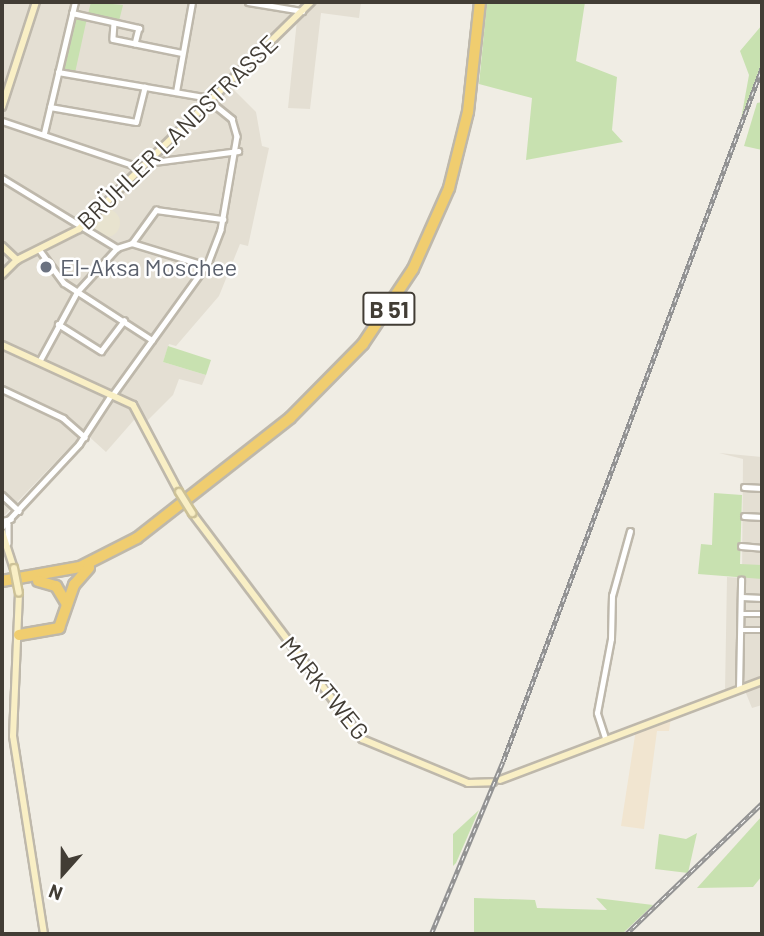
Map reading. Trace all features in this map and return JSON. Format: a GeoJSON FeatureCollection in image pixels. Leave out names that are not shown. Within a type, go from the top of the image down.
{"type":"FeatureCollection","features":[{"type":"Feature","properties":{"kind":"highway","name":"B 51"},"geometry":{"type":"LineString","coordinates":[[2,581],[25,580],[104,557],[157,524],[322,389],[389,309],[438,217],[464,133],[480,2]]}},
{"type":"Feature","properties":{"kind":"highway"},"geometry":{"type":"LineString","coordinates":[[19,633],[39,635],[59,628],[76,580],[104,557]]}},
{"type":"Feature","properties":{"kind":"highway"},"geometry":{"type":"LineString","coordinates":[[25,580],[54,585],[68,608]]}},
{"type":"Feature","properties":{"kind":"street"},"geometry":{"type":"LineString","coordinates":[[2,107],[36,2]]}},
{"type":"Feature","properties":{"kind":"street"},"geometry":{"type":"LineString","coordinates":[[44,133],[75,2]]}},
{"type":"Feature","properties":{"kind":"street"},"geometry":{"type":"LineString","coordinates":[[176,92],[192,2]]}},
{"type":"Feature","properties":{"kind":"street"},"geometry":{"type":"LineString","coordinates":[[248,2],[302,11]]}},
{"type":"Feature","properties":{"kind":"street","name":"BRÜHLER LANDSTRASSE"},"geometry":{"type":"LineString","coordinates":[[2,275],[18,260],[79,229],[311,2]]}},
{"type":"Feature","properties":{"kind":"street"},"geometry":{"type":"LineString","coordinates":[[72,13],[139,28],[135,44]]}},
{"type":"Feature","properties":{"kind":"street"},"geometry":{"type":"LineString","coordinates":[[114,23],[111,38],[182,53]]}},
{"type":"Feature","properties":{"kind":"street"},"geometry":{"type":"LineString","coordinates":[[44,934],[13,730],[19,593],[2,530],[85,437],[112,394],[207,266],[223,219],[238,151],[234,124],[212,100],[58,72]]}},
{"type":"Feature","properties":{"kind":"street"},"geometry":{"type":"LineString","coordinates":[[50,107],[135,122],[145,87]]}},
{"type":"Feature","properties":{"kind":"street"},"geometry":{"type":"LineString","coordinates":[[2,121],[144,166],[238,151]]}},
{"type":"Feature","properties":{"kind":"street"},"geometry":{"type":"LineString","coordinates":[[2,178],[79,229],[117,248]]}},
{"type":"Feature","properties":{"kind":"street"},"geometry":{"type":"LineString","coordinates":[[132,243],[156,210],[223,219]]}},
{"type":"Feature","properties":{"kind":"street"},"geometry":{"type":"LineString","coordinates":[[39,362],[78,292],[117,248],[132,243],[207,266]]}},
{"type":"Feature","properties":{"kind":"street"},"geometry":{"type":"LineString","coordinates":[[2,246],[18,260]]}},
{"type":"Feature","properties":{"kind":"street"},"geometry":{"type":"LineString","coordinates":[[39,249],[78,292],[152,340]]}},
{"type":"Feature","properties":{"kind":"street"},"geometry":{"type":"LineString","coordinates":[[58,324],[101,351],[124,321]]}},
{"type":"Feature","properties":{"kind":"street","name":"MARKTWEG"},"geometry":{"type":"LineString","coordinates":[[2,345],[133,405],[192,513],[362,739],[468,783],[496,781],[762,681]]}},
{"type":"Feature","properties":{"kind":"street"},"geometry":{"type":"LineString","coordinates":[[2,389],[63,418],[85,437]]}},
{"type":"Feature","properties":{"kind":"street"},"geometry":{"type":"LineString","coordinates":[[744,488],[762,488]]}},
{"type":"Feature","properties":{"kind":"street"},"geometry":{"type":"LineString","coordinates":[[2,495],[20,511]]}},
{"type":"Feature","properties":{"kind":"street"},"geometry":{"type":"LineString","coordinates":[[744,516],[762,517]]}},
{"type":"Feature","properties":{"kind":"street"},"geometry":{"type":"LineString","coordinates":[[2,521],[10,521]]}},
{"type":"Feature","properties":{"kind":"street"},"geometry":{"type":"LineString","coordinates":[[10,521],[10,552]]}},
{"type":"Feature","properties":{"kind":"street"},"geometry":{"type":"LineString","coordinates":[[605,738],[597,713],[611,639],[612,596],[630,531]]}},
{"type":"Feature","properties":{"kind":"street"},"geometry":{"type":"LineString","coordinates":[[741,546],[762,548]]}},
{"type":"Feature","properties":{"kind":"street"},"geometry":{"type":"LineString","coordinates":[[739,689],[741,580]]}},
{"type":"Feature","properties":{"kind":"street"},"geometry":{"type":"LineString","coordinates":[[742,597],[762,598]]}},
{"type":"Feature","properties":{"kind":"street"},"geometry":{"type":"LineString","coordinates":[[742,614],[762,614]]}},
{"type":"Feature","properties":{"kind":"street"},"geometry":{"type":"LineString","coordinates":[[742,630],[762,630]]}},
{"type":"Feature","properties":{"kind":"shaded area"},"geometry":{"type":"Polygon","coordinates":[[[2,2],[246,2],[288,10],[290,16],[225,81],[256,112],[262,146],[269,148],[248,246],[240,244],[219,296],[176,346],[169,344],[163,362],[206,375],[202,385],[179,379],[173,395],[146,422],[141,412],[106,452],[84,432],[3,517],[2,2]]]}},
{"type":"Feature","properties":{"kind":"shaded area"},"geometry":{"type":"Polygon","coordinates":[[[316,2],[361,2],[359,18],[321,13],[310,109],[288,108],[297,20],[316,2]]]}},
{"type":"Feature","properties":{"kind":"shaded area"},"geometry":{"type":"Polygon","coordinates":[[[106,209],[116,213],[120,223],[116,233],[106,237],[96,233],[92,223],[96,213],[106,209]]]}},
{"type":"Feature","properties":{"kind":"shaded area"},"geometry":{"type":"Polygon","coordinates":[[[719,453],[762,457],[762,705],[752,708],[743,686],[725,691],[727,577],[742,578],[743,459],[719,453]]]}},
{"type":"Feature","properties":{"kind":"shaded area"},"geometry":{"type":"Polygon","coordinates":[[[671,717],[669,731],[657,731],[644,829],[621,826],[636,729],[671,717]]]}},
{"type":"Feature","properties":{"kind":"green space"},"geometry":{"type":"Polygon","coordinates":[[[91,2],[123,5],[119,21],[88,14],[91,2]]]}},
{"type":"Feature","properties":{"kind":"green space"},"geometry":{"type":"Polygon","coordinates":[[[487,2],[585,2],[576,61],[617,77],[612,130],[623,142],[526,160],[532,98],[479,84],[487,2]]]}},
{"type":"Feature","properties":{"kind":"green space"},"geometry":{"type":"Polygon","coordinates":[[[73,16],[87,18],[75,73],[61,69],[73,16]]]}},
{"type":"Feature","properties":{"kind":"green space"},"geometry":{"type":"Polygon","coordinates":[[[762,25],[762,62],[741,119],[749,75],[740,51],[762,25]]]}},
{"type":"Feature","properties":{"kind":"green space"},"geometry":{"type":"Polygon","coordinates":[[[762,102],[762,150],[744,146],[757,103],[762,102]]]}},
{"type":"Feature","properties":{"kind":"green space"},"geometry":{"type":"Polygon","coordinates":[[[168,346],[211,360],[206,375],[163,362],[168,346]]]}},
{"type":"Feature","properties":{"kind":"green space"},"geometry":{"type":"Polygon","coordinates":[[[714,493],[742,495],[740,564],[762,565],[762,579],[698,574],[701,544],[712,545],[714,493]]]}},
{"type":"Feature","properties":{"kind":"green space"},"geometry":{"type":"Polygon","coordinates":[[[479,810],[456,863],[453,866],[453,834],[479,810]]]}},
{"type":"Feature","properties":{"kind":"green space"},"geometry":{"type":"Polygon","coordinates":[[[762,816],[762,876],[753,887],[697,888],[762,816]]]}},
{"type":"Feature","properties":{"kind":"green space"},"geometry":{"type":"Polygon","coordinates":[[[697,833],[688,873],[655,869],[659,834],[686,839],[697,833]]]}},
{"type":"Feature","properties":{"kind":"green space"},"geometry":{"type":"Polygon","coordinates":[[[474,898],[535,900],[537,908],[607,910],[596,898],[653,905],[622,934],[474,934],[474,898]]]}},
{"type":"Feature","properties":{"kind":"railway"},"geometry":{"type":"LineString","coordinates":[[431,934],[503,761],[762,68]]}},
{"type":"Feature","properties":{"kind":"railway"},"geometry":{"type":"LineString","coordinates":[[626,934],[762,803]]}},
{"type":"Feature","properties":{"kind":"place","name":"El-Aksa Moschee"},"geometry":{"type":"Point","coordinates":[46,267]}}]}
